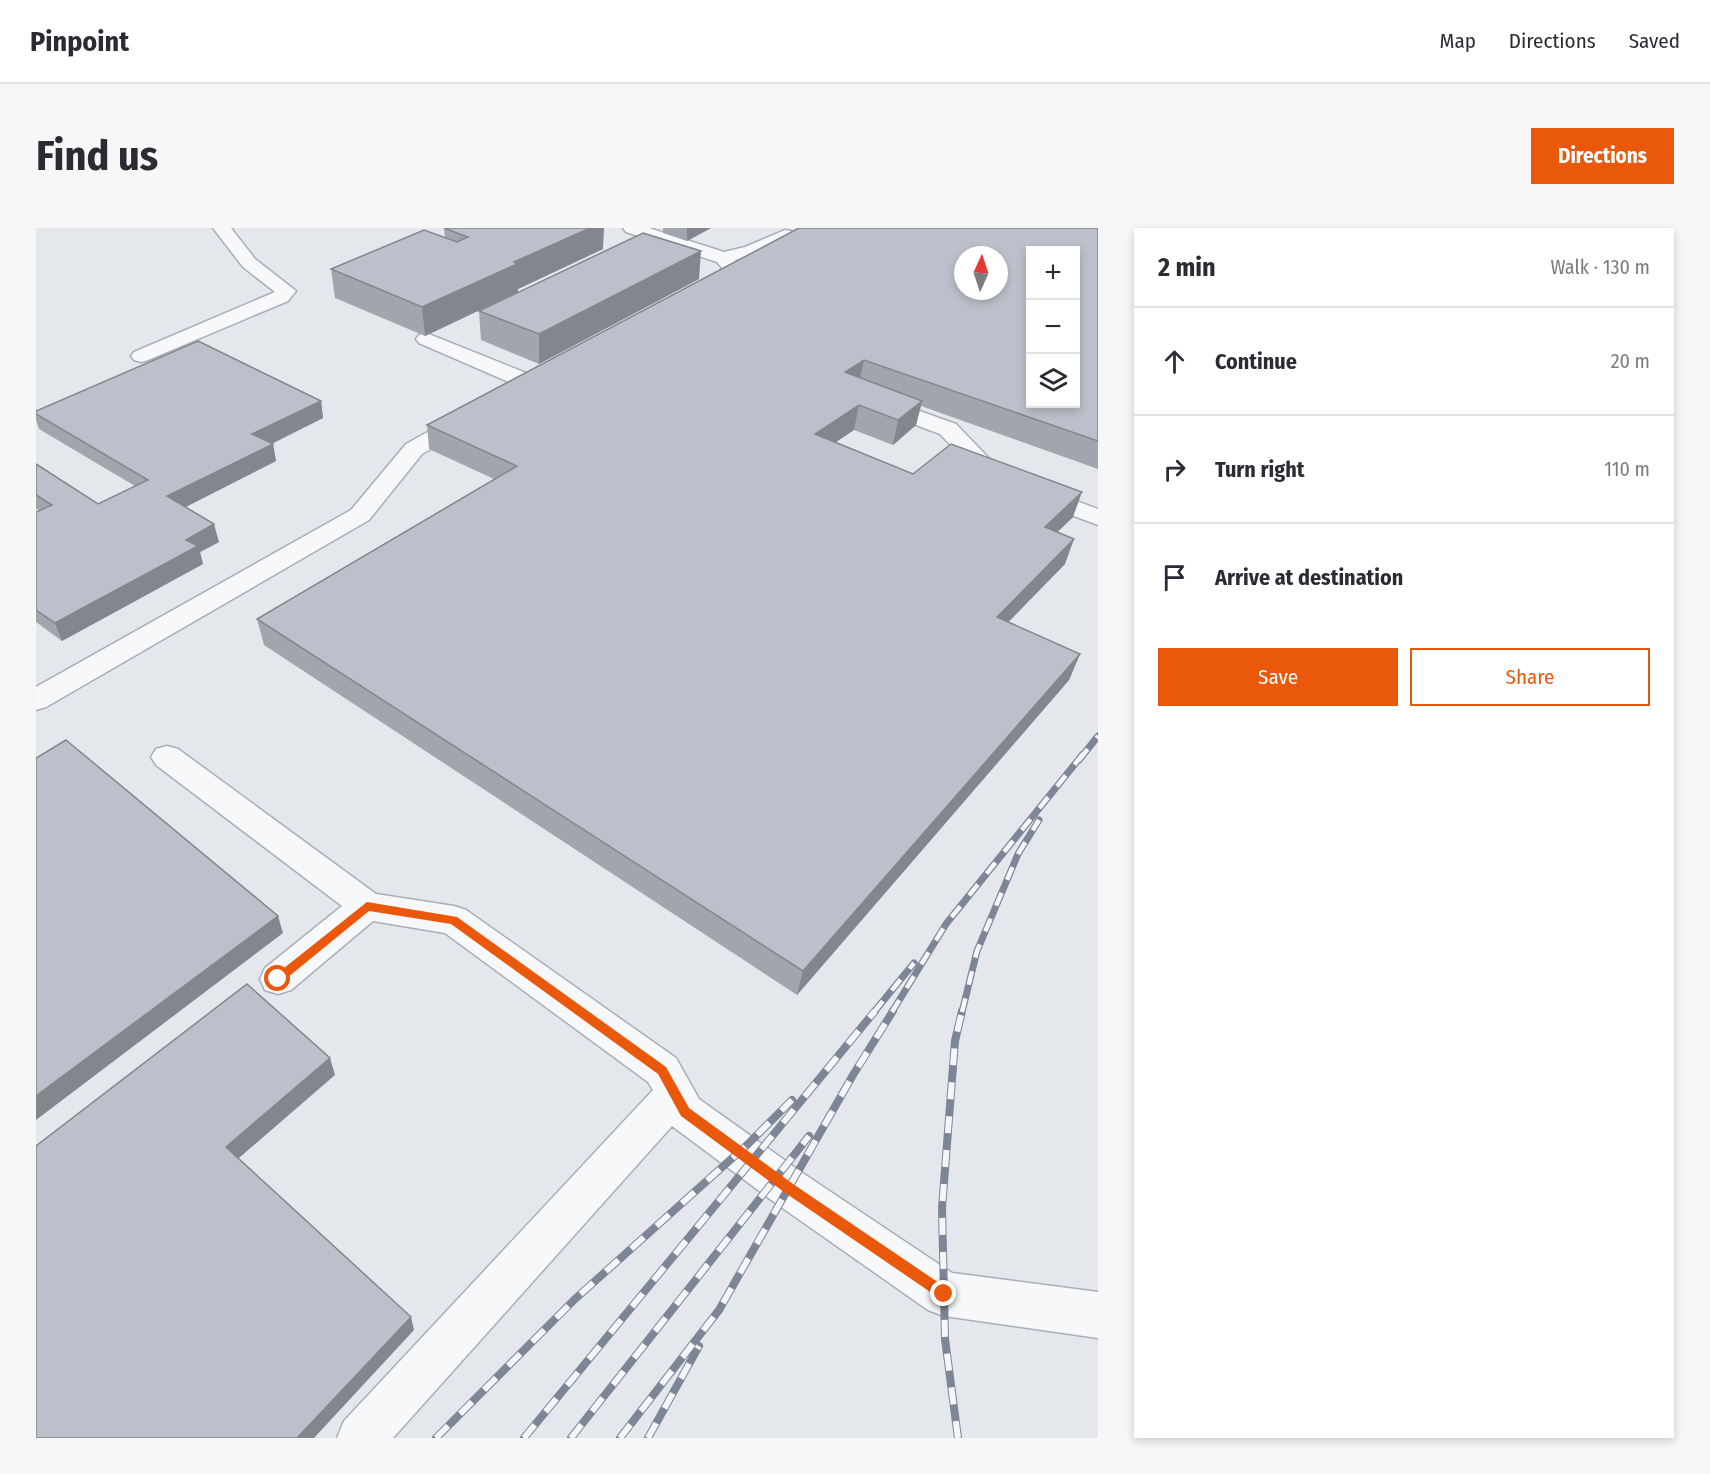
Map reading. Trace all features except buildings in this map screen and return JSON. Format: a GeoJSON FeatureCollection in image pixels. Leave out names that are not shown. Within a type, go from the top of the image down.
{"type":"FeatureCollection","features":[{"type":"Feature","properties":{"kind":"lane"},"geometry":{"type":"LineString","coordinates":[[141,356],[281,297],[286,291],[249,263],[222,228]]}},
{"type":"Feature","properties":{"kind":"lane"},"geometry":{"type":"LineString","coordinates":[[632,228],[723,258],[731,267],[728,278],[677,306]]}},
{"type":"Feature","properties":{"kind":"lane"},"geometry":{"type":"LineString","coordinates":[[723,258],[751,252],[785,235]]}},
{"type":"Feature","properties":{"kind":"lane"},"geometry":{"type":"LineString","coordinates":[[36,700],[360,514],[414,449],[544,378],[426,339]]}},
{"type":"Feature","properties":{"kind":"lane"},"geometry":{"type":"LineString","coordinates":[[900,411],[948,429],[996,479],[1098,518]]}},
{"type":"Feature","properties":{"kind":"lane"},"geometry":{"type":"LineString","coordinates":[[167,757],[367,906],[454,920],[662,1070],[685,1112],[789,1188],[944,1294],[1098,1315]]}},
{"type":"Feature","properties":{"kind":"lane"},"geometry":{"type":"LineString","coordinates":[[278,979],[367,906]]}},
{"type":"Feature","properties":{"kind":"lane"},"geometry":{"type":"LineString","coordinates":[[361,1438],[675,1094]]}},
{"type":"Feature","properties":{"kind":"railway"},"geometry":{"type":"LineString","coordinates":[[1079,760],[1098,736]]}},
{"type":"Feature","properties":{"kind":"railway"},"geometry":{"type":"LineString","coordinates":[[892,1012],[946,924],[1083,754]]}},
{"type":"Feature","properties":{"kind":"railway"},"geometry":{"type":"LineString","coordinates":[[962,1012],[977,951],[1018,854],[1039,820]]}},
{"type":"Feature","properties":{"kind":"railway"},"geometry":{"type":"LineString","coordinates":[[874,1012],[914,963]]}},
{"type":"Feature","properties":{"kind":"railway"},"geometry":{"type":"LineString","coordinates":[[524,1438],[875,1011]]}},
{"type":"Feature","properties":{"kind":"railway"},"geometry":{"type":"LineString","coordinates":[[620,1438],[719,1310],[853,1075],[893,1011]]}},
{"type":"Feature","properties":{"kind":"railway"},"geometry":{"type":"LineString","coordinates":[[958,1438],[945,1339],[942,1208],[955,1041],[962,1011]]}},
{"type":"Feature","properties":{"kind":"railway"},"geometry":{"type":"LineString","coordinates":[[436,1438],[575,1299],[748,1144],[792,1100]]}},
{"type":"Feature","properties":{"kind":"railway"},"geometry":{"type":"LineString","coordinates":[[571,1438],[809,1136]]}},
{"type":"Feature","properties":{"kind":"railway"},"geometry":{"type":"LineString","coordinates":[[648,1438],[699,1346]]}},
{"type":"Feature","properties":{"kind":"route"},"geometry":{"type":"LineString","coordinates":[[278,979],[367,906],[454,920],[662,1070],[685,1112],[789,1188],[944,1294]]}}]}
